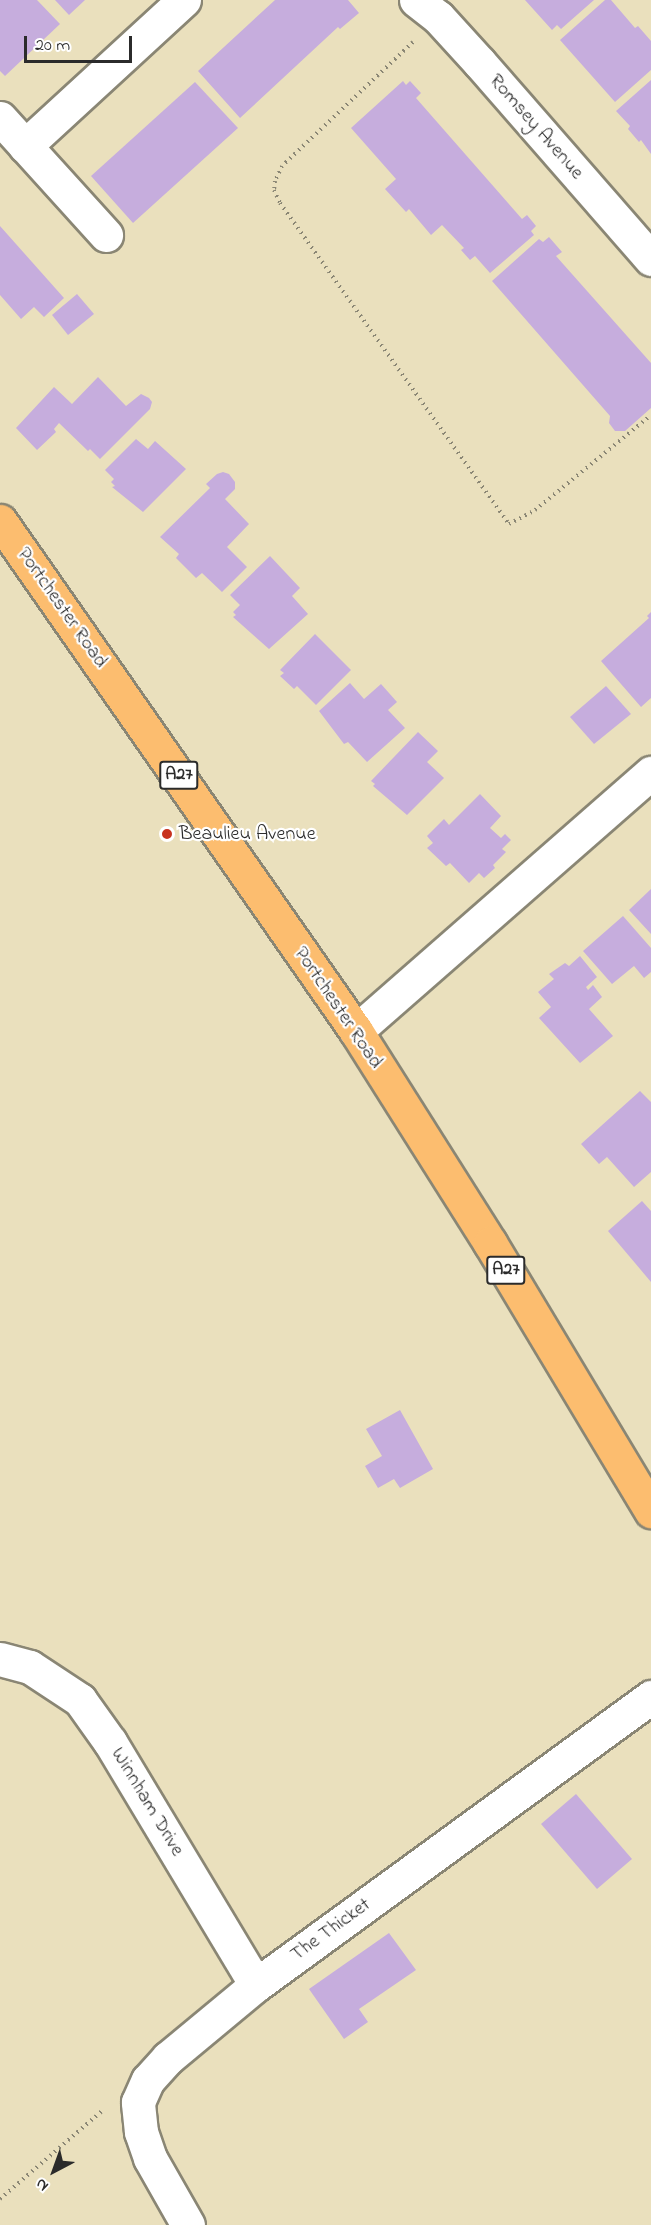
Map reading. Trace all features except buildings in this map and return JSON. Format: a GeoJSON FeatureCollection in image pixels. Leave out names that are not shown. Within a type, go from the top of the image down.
{"type":"FeatureCollection","features":[{"type":"Feature","properties":{"kind":"main road","name":"Portchester Road"},"geometry":{"type":"LineString","coordinates":[[0,521],[356,1031],[490,1243],[651,1511]]}},
{"type":"Feature","properties":{"kind":"street"},"geometry":{"type":"LineString","coordinates":[[26,146],[184,0]]}},
{"type":"Feature","properties":{"kind":"street","name":"Romsey Avenue"},"geometry":{"type":"LineString","coordinates":[[427,9],[651,258]]}},
{"type":"Feature","properties":{"kind":"street"},"geometry":{"type":"LineString","coordinates":[[0,117],[105,235]]}},
{"type":"Feature","properties":{"kind":"street"},"geometry":{"type":"LineString","coordinates":[[356,1031],[390,1004],[651,773]]}},
{"type":"Feature","properties":{"kind":"street","name":"Winnham Drive"},"geometry":{"type":"LineString","coordinates":[[0,1659],[30,1667],[80,1700],[110,1742],[256,1985]]}},
{"type":"Feature","properties":{"kind":"street","name":"The Thicket"},"geometry":{"type":"LineString","coordinates":[[138,2102],[148,2080],[168,2058],[256,1985],[651,1697]]}},
{"type":"Feature","properties":{"kind":"street"},"geometry":{"type":"LineString","coordinates":[[138,2102],[141,2132],[150,2158],[188,2225]]}},
{"type":"Feature","properties":{"kind":"path"},"geometry":{"type":"LineString","coordinates":[[427,9],[282,166],[274,182],[274,190],[280,203],[509,524],[535,510],[651,415]]}},
{"type":"Feature","properties":{"kind":"path"},"geometry":{"type":"LineString","coordinates":[[0,2199],[104,2109],[138,2102]]}},
{"type":"Feature","properties":{"kind":"place","name":"Beaulieu Avenue"},"geometry":{"type":"Point","coordinates":[167,834]}}]}
